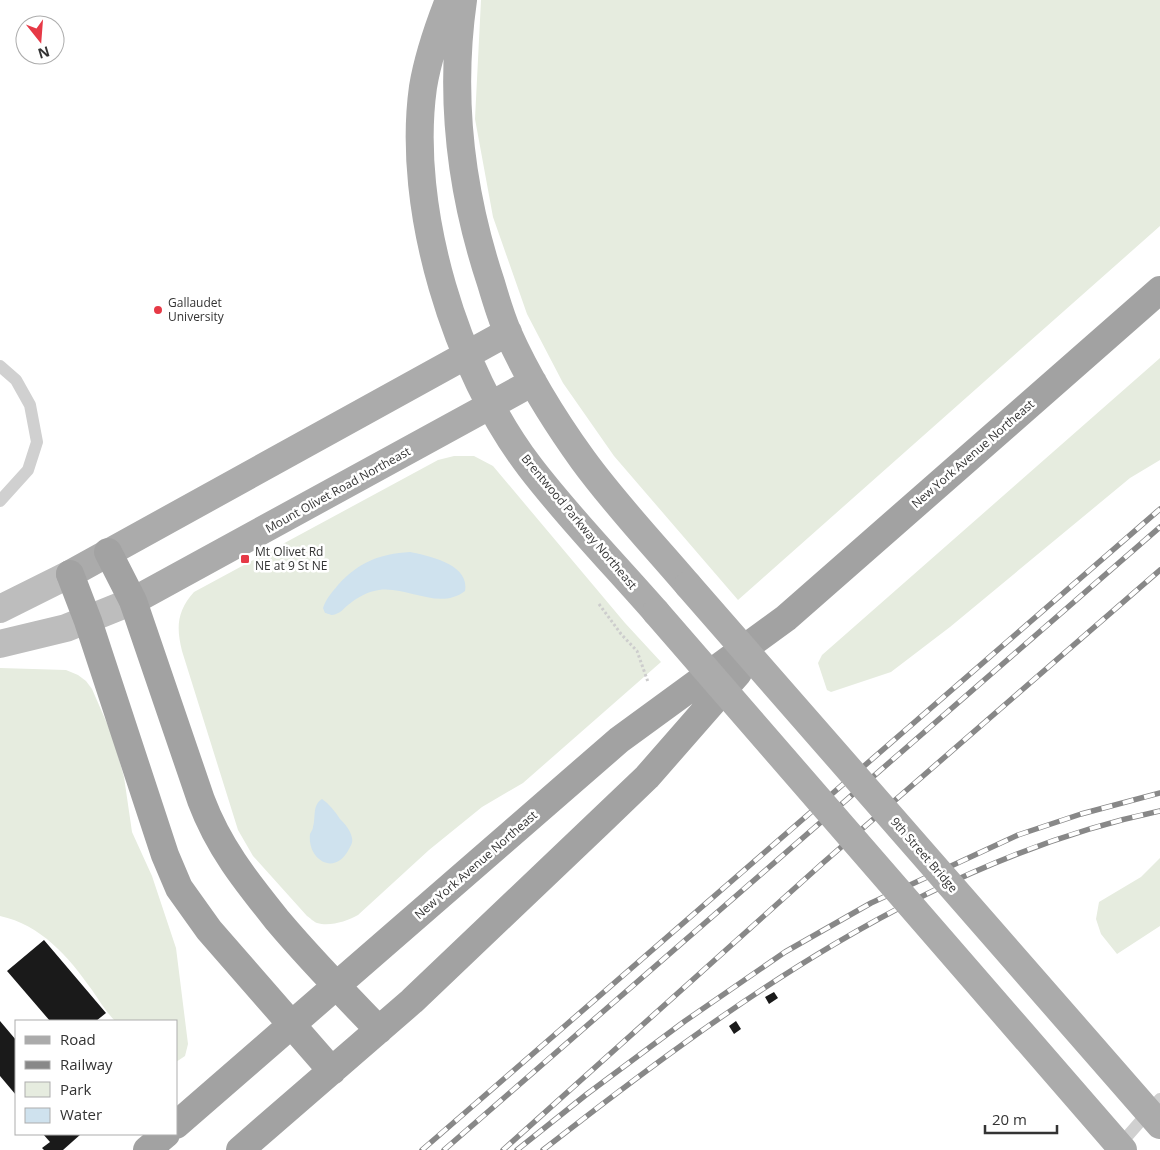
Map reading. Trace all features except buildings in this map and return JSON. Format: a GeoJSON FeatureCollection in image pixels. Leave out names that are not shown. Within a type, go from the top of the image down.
{"type":"FeatureCollection","features":[{"type":"Feature","properties":{"kind":"highway","name":"New York Avenue Northeast"},"geometry":{"type":"LineString","coordinates":[[178,1123],[620,740],[786,618],[1160,290]]}},
{"type":"Feature","properties":{"kind":"highway"},"geometry":{"type":"LineString","coordinates":[[108,552],[133,602],[201,800],[220,844],[256,894],[308,955],[379,1030]]}},
{"type":"Feature","properties":{"kind":"highway"},"geometry":{"type":"LineString","coordinates":[[70,574],[88,621],[165,855],[179,888],[209,930],[332,1071]]}},
{"type":"Feature","properties":{"kind":"highway","name":"New York Avenue Northeast"},"geometry":{"type":"LineString","coordinates":[[240,1150],[379,1030],[454,962],[647,777],[786,618]]}},
{"type":"Feature","properties":{"kind":"highway"},"geometry":{"type":"LineString","coordinates":[[147,1150],[165,1135]]}},
{"type":"Feature","properties":{"kind":"main road","name":"Brentwood Parkway Northeast"},"geometry":{"type":"LineString","coordinates":[[449,0],[435,41],[423,88],[420,162],[431,239],[450,311],[466,355],[490,406],[530,467],[1123,1150]]}},
{"type":"Feature","properties":{"kind":"main road"},"geometry":{"type":"LineString","coordinates":[[463,0],[459,24],[456,69],[465,189],[476,236],[508,332],[533,382]]}},
{"type":"Feature","properties":{"kind":"main road"},"geometry":{"type":"LineString","coordinates":[[0,609],[70,574],[508,332]]}},
{"type":"Feature","properties":{"kind":"main road","name":"Mount Olivet Road Northeast"},"geometry":{"type":"LineString","coordinates":[[0,644],[31,638],[88,621],[133,602],[533,382]]}},
{"type":"Feature","properties":{"kind":"main road","name":"9th Street Bridge"},"geometry":{"type":"LineString","coordinates":[[533,382],[585,462],[688,585],[1160,1125]]}},
{"type":"Feature","properties":{"kind":"lane"},"geometry":{"type":"LineString","coordinates":[[0,366],[16,380],[30,405],[37,442],[28,470],[0,501]]}},
{"type":"Feature","properties":{"kind":"lane"},"geometry":{"type":"LineString","coordinates":[[1115,1150],[1160,1099]]}},
{"type":"Feature","properties":{"kind":"path"},"geometry":{"type":"LineString","coordinates":[[599,604],[620,634],[637,650],[648,682]]}},
{"type":"Feature","properties":{"kind":"green space"},"geometry":{"type":"Polygon","coordinates":[[[481,0],[1160,0],[1160,226],[738,600],[614,456],[563,383],[527,314],[493,217],[475,119],[481,0]]]}},
{"type":"Feature","properties":{"kind":"green space"},"geometry":{"type":"Polygon","coordinates":[[[1160,358],[1160,460],[1130,478],[950,627],[891,672],[831,692],[827,690],[818,663],[822,655],[1160,358]]]}},
{"type":"Feature","properties":{"kind":"green space"},"geometry":{"type":"Polygon","coordinates":[[[454,456],[474,456],[493,466],[625,623],[661,662],[523,783],[482,807],[429,850],[358,915],[338,923],[317,923],[307,916],[253,856],[238,830],[182,651],[179,634],[181,613],[194,592],[438,460],[454,456]]]}},
{"type":"Feature","properties":{"kind":"green space"},"geometry":{"type":"Polygon","coordinates":[[[0,668],[66,670],[78,675],[92,689],[112,735],[124,777],[132,832],[152,876],[176,948],[188,1044],[185,1056],[178,1061],[178,1020],[114,1020],[63,954],[41,934],[15,920],[0,916],[0,668]]]}},
{"type":"Feature","properties":{"kind":"green space"},"geometry":{"type":"Polygon","coordinates":[[[1160,858],[1160,926],[1117,954],[1101,934],[1096,919],[1099,902],[1141,877],[1160,858]]]}},
{"type":"Feature","properties":{"kind":"water"},"geometry":{"type":"Polygon","coordinates":[[[410,552],[437,559],[455,568],[465,582],[465,591],[455,597],[445,599],[401,591],[379,590],[359,597],[337,614],[325,613],[323,608],[329,596],[354,570],[379,557],[410,552]]]}},
{"type":"Feature","properties":{"kind":"water"},"geometry":{"type":"Polygon","coordinates":[[[322,799],[346,825],[352,840],[343,857],[337,862],[323,862],[317,858],[310,843],[310,834],[313,828],[317,804],[322,799]]]}},
{"type":"Feature","properties":{"kind":"railway"},"geometry":{"type":"LineString","coordinates":[[422,1150],[1160,509]]}},
{"type":"Feature","properties":{"kind":"railway"},"geometry":{"type":"LineString","coordinates":[[444,1150],[1160,527]]}},
{"type":"Feature","properties":{"kind":"railway"},"geometry":{"type":"LineString","coordinates":[[503,1150],[824,862],[1160,570]]}},
{"type":"Feature","properties":{"kind":"railway"},"geometry":{"type":"LineString","coordinates":[[517,1150],[587,1094],[685,1021],[785,952],[871,903],[1018,835],[1081,814],[1160,793]]}},
{"type":"Feature","properties":{"kind":"railway"},"geometry":{"type":"LineString","coordinates":[[543,1150],[684,1043],[758,992],[833,945],[911,902],[991,864],[1074,834],[1160,811]]}},
{"type":"Feature","properties":{"kind":"place","name":"Gallaudet University"},"geometry":{"type":"Point","coordinates":[158,310]}},
{"type":"Feature","properties":{"kind":"place","name":"Mt Olivet Rd NE at 9 St NE"},"geometry":{"type":"Point","coordinates":[245,559]}}]}
